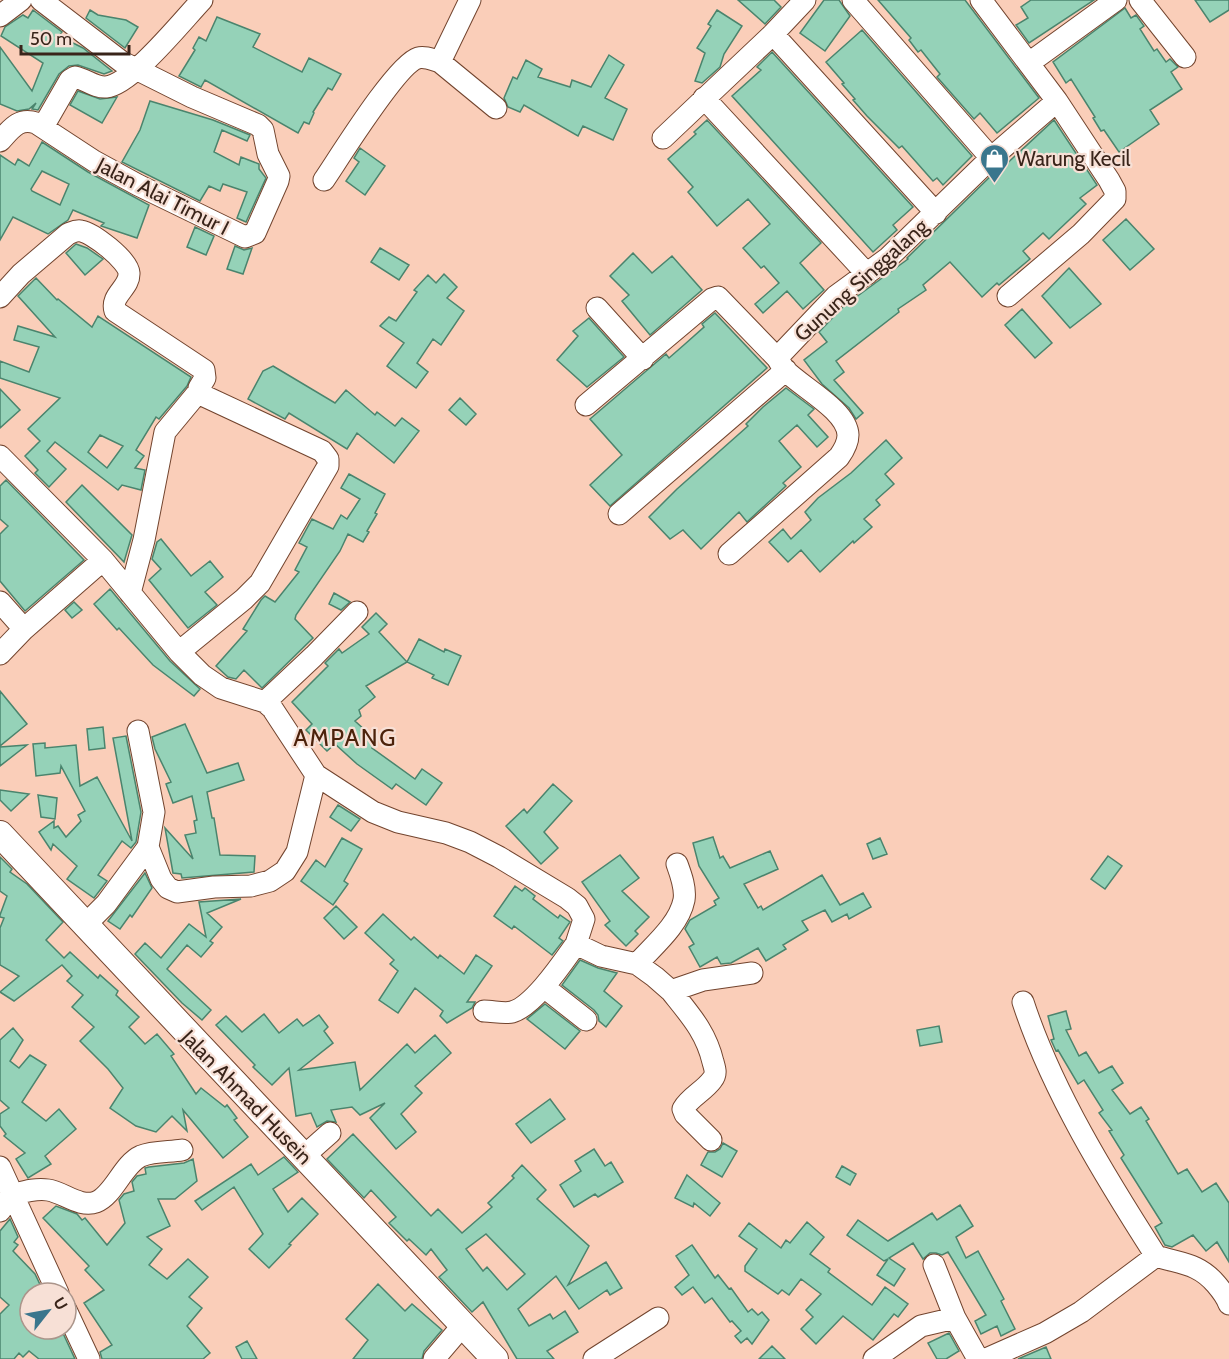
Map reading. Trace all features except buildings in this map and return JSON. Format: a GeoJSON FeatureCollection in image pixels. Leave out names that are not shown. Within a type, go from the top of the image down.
{"type":"FeatureCollection","features":[{"type":"Feature","properties":{"kind":"main road","name":"Jalan Ahmad Husein"},"geometry":{"type":"LineString","coordinates":[[0,834],[84,926],[495,1359]]}},
{"type":"Feature","properties":{"kind":"street"},"geometry":{"type":"LineString","coordinates":[[0,16],[21,0]]}},
{"type":"Feature","properties":{"kind":"street","name":"Jalan Alai Timur I"},"geometry":{"type":"LineString","coordinates":[[41,0],[106,51],[136,70],[250,120],[263,130],[268,154],[279,176],[255,233],[245,237],[138,186],[94,161],[43,127]]}},
{"type":"Feature","properties":{"kind":"street"},"geometry":{"type":"LineString","coordinates":[[0,141],[20,122],[28,120],[43,127],[66,86],[75,77],[102,87],[116,84],[136,70],[202,0]]}},
{"type":"Feature","properties":{"kind":"street"},"geometry":{"type":"LineString","coordinates":[[440,62],[470,0]]}},
{"type":"Feature","properties":{"kind":"street"},"geometry":{"type":"LineString","coordinates":[[663,138],[773,34],[805,0]]}},
{"type":"Feature","properties":{"kind":"street"},"geometry":{"type":"LineString","coordinates":[[853,0],[991,158]]}},
{"type":"Feature","properties":{"kind":"street"},"geometry":{"type":"LineString","coordinates":[[981,0],[1057,100],[1109,180],[1115,199],[1081,234],[1008,296]]}},
{"type":"Feature","properties":{"kind":"street"},"geometry":{"type":"LineString","coordinates":[[1029,63],[1116,0]]}},
{"type":"Feature","properties":{"kind":"street"},"geometry":{"type":"LineString","coordinates":[[1140,0],[1185,57]]}},
{"type":"Feature","properties":{"kind":"street"},"geometry":{"type":"LineString","coordinates":[[773,34],[936,213]]}},
{"type":"Feature","properties":{"kind":"street"},"geometry":{"type":"LineString","coordinates":[[324,180],[381,96],[408,63],[419,57],[440,62],[496,108]]}},
{"type":"Feature","properties":{"kind":"street"},"geometry":{"type":"LineString","coordinates":[[704,98],[867,274]]}},
{"type":"Feature","properties":{"kind":"street","name":"Gunung Singgalang"},"geometry":{"type":"LineString","coordinates":[[729,554],[839,457],[846,445],[848,432],[839,416],[781,364],[836,296],[867,274],[936,213],[991,158],[1057,100]]}},
{"type":"Feature","properties":{"kind":"street"},"geometry":{"type":"LineString","coordinates":[[0,297],[28,268],[68,234],[83,231],[93,235],[121,258],[129,271],[129,277],[114,301],[115,310],[204,370],[205,378],[199,391],[165,432],[144,540],[130,593]]}},
{"type":"Feature","properties":{"kind":"street"},"geometry":{"type":"LineString","coordinates":[[586,405],[698,310],[718,297],[781,364],[619,514]]}},
{"type":"Feature","properties":{"kind":"street"},"geometry":{"type":"LineString","coordinates":[[597,308],[643,359]]}},
{"type":"Feature","properties":{"kind":"street"},"geometry":{"type":"LineString","coordinates":[[179,652],[244,599],[260,583],[329,461],[322,451],[208,398],[199,391]]}},
{"type":"Feature","properties":{"kind":"street"},"geometry":{"type":"LineString","coordinates":[[0,456],[103,560],[179,652],[212,683],[237,694],[265,702],[290,733],[315,775],[373,812],[398,822],[446,833],[470,842],[551,887],[581,912],[584,919],[576,944],[544,987],[525,1005],[512,1012],[484,1011]]}},
{"type":"Feature","properties":{"kind":"street"},"geometry":{"type":"LineString","coordinates":[[0,654],[24,629],[103,560]]}},
{"type":"Feature","properties":{"kind":"street"},"geometry":{"type":"LineString","coordinates":[[0,602],[24,629]]}},
{"type":"Feature","properties":{"kind":"street"},"geometry":{"type":"LineString","coordinates":[[265,702],[357,612]]}},
{"type":"Feature","properties":{"kind":"street"},"geometry":{"type":"LineString","coordinates":[[84,926],[106,904],[148,847],[154,812],[138,731]]}},
{"type":"Feature","properties":{"kind":"street"},"geometry":{"type":"LineString","coordinates":[[148,847],[160,879],[168,888],[177,892],[214,887],[251,886],[270,881],[285,871],[297,852],[315,775]]}},
{"type":"Feature","properties":{"kind":"street"},"geometry":{"type":"LineString","coordinates":[[637,964],[675,920],[683,904],[685,898],[682,877],[677,864]]}},
{"type":"Feature","properties":{"kind":"street"},"geometry":{"type":"LineString","coordinates":[[576,944],[602,956],[637,964],[671,991],[697,1024],[709,1046],[716,1074],[686,1103],[683,1109],[685,1114],[711,1140]]}},
{"type":"Feature","properties":{"kind":"street"},"geometry":{"type":"LineString","coordinates":[[671,991],[703,980],[752,973]]}},
{"type":"Feature","properties":{"kind":"street"},"geometry":{"type":"LineString","coordinates":[[544,987],[586,1020]]}},
{"type":"Feature","properties":{"kind":"street"},"geometry":{"type":"LineString","coordinates":[[1023,1002],[1051,1073],[1113,1186],[1156,1256],[1191,1265],[1207,1274],[1226,1296],[1228,1313]]}},
{"type":"Feature","properties":{"kind":"street"},"geometry":{"type":"LineString","coordinates":[[304,1156],[330,1133]]}},
{"type":"Feature","properties":{"kind":"street"},"geometry":{"type":"LineString","coordinates":[[6,1203],[38,1190],[58,1192],[80,1202],[96,1202],[142,1156],[182,1150]]}},
{"type":"Feature","properties":{"kind":"street"},"geometry":{"type":"LineString","coordinates":[[0,1167],[6,1203],[51,1281]]}},
{"type":"Feature","properties":{"kind":"street"},"geometry":{"type":"LineString","coordinates":[[986,1359],[1045,1333],[1081,1312],[1156,1256]]}},
{"type":"Feature","properties":{"kind":"street"},"geometry":{"type":"LineString","coordinates":[[934,1265],[955,1318],[978,1359]]}},
{"type":"Feature","properties":{"kind":"street"},"geometry":{"type":"LineString","coordinates":[[603,1357],[658,1318]]}},
{"type":"Feature","properties":{"kind":"street"},"geometry":{"type":"LineString","coordinates":[[874,1359],[921,1326],[955,1318]]}},
{"type":"Feature","properties":{"kind":"street"},"geometry":{"type":"LineString","coordinates":[[434,1359],[463,1325]]}},
{"type":"Feature","properties":{"kind":"street"},"geometry":{"type":"LineString","coordinates":[[78,1336],[89,1359]]}},
{"type":"Feature","properties":{"kind":"place","name":"Warung Kecil"},"geometry":{"type":"Point","coordinates":[995,184]}},
{"type":"Feature","properties":{"kind":"district","name":"AMPANG"},"geometry":{"type":"Point","coordinates":[345,737]}}]}
